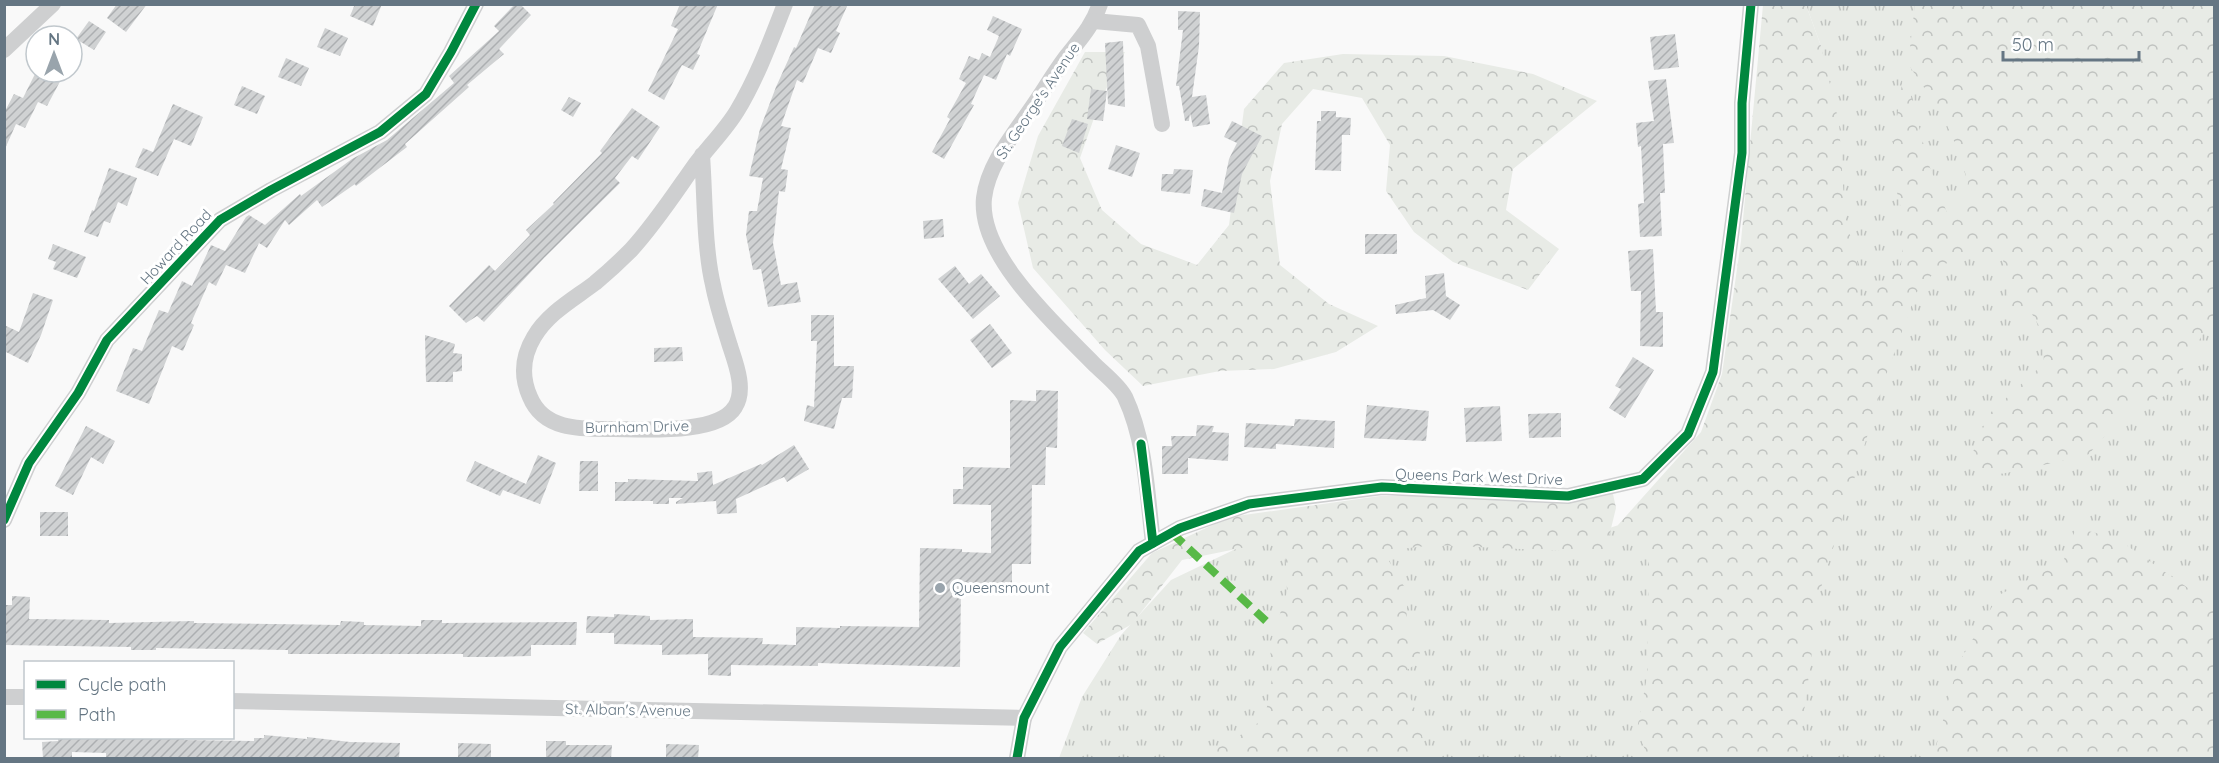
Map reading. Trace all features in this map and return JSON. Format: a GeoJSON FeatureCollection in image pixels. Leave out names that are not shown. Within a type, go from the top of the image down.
{"type":"FeatureCollection","features":[{"type":"Feature","properties":{"kind":"street"},"geometry":{"type":"LineString","coordinates":[[4,50],[52,4]]}},
{"type":"Feature","properties":{"kind":"street","name":"Howard Road"},"geometry":{"type":"LineString","coordinates":[[4,520],[29,463],[78,393],[107,340],[220,220],[380,132],[426,94],[476,4]]}},
{"type":"Feature","properties":{"kind":"street","name":"Burnham Drive"},"geometry":{"type":"LineString","coordinates":[[702,155],[712,283],[736,364],[740,388],[735,407],[723,418],[704,425],[677,428],[580,429],[550,422],[534,406],[524,383],[526,354],[534,336],[564,305],[596,282],[631,250],[656,221],[702,155],[736,112],[768,46],[784,4]]}},
{"type":"Feature","properties":{"kind":"street","name":"St. George's Avenue"},"geometry":{"type":"LineString","coordinates":[[1100,4],[1094,21],[1065,58],[992,171],[984,197],[984,215],[987,230],[999,251],[1040,311],[1124,394],[1141,444],[1153,543]]}},
{"type":"Feature","properties":{"kind":"street","name":"Queens Park West Drive"},"geometry":{"type":"LineString","coordinates":[[1017,759],[1024,718],[1060,647],[1139,551],[1180,528],[1249,504],[1382,487],[1568,496],[1642,479],[1688,434],[1713,372],[1742,153],[1742,103],[1751,4]]}},
{"type":"Feature","properties":{"kind":"street"},"geometry":{"type":"LineString","coordinates":[[1094,21],[1138,25],[1148,46],[1162,124]]}},
{"type":"Feature","properties":{"kind":"street"},"geometry":{"type":"LineString","coordinates":[[4,697],[24,697]]}},
{"type":"Feature","properties":{"kind":"street","name":"St. Alban's Avenue"},"geometry":{"type":"LineString","coordinates":[[234,701],[1024,718]]}},
{"type":"Feature","properties":{"kind":"green space"},"geometry":{"type":"Polygon","coordinates":[[[1763,5],[1806,5],[1821,46],[1839,123],[1845,216],[1858,265],[1860,296],[1866,296],[1901,265],[1905,224],[1890,165],[1904,70],[1929,165],[1947,213],[1965,200],[1968,182],[1958,150],[1942,114],[1908,64],[1915,5],[2214,5],[2214,321],[2202,335],[2169,394],[2125,413],[2088,455],[1982,477],[1973,452],[1989,414],[2044,363],[2042,331],[2032,314],[2012,316],[2007,301],[2009,285],[2003,260],[1972,256],[1941,265],[1916,293],[1885,378],[1820,591],[1798,758],[1648,758],[1637,729],[1647,677],[1649,559],[1618,525],[1701,432],[1722,374],[1741,241],[1763,5]]]}},
{"type":"Feature","properties":{"kind":"green space"},"geometry":{"type":"Polygon","coordinates":[[[1806,5],[2214,5],[2214,758],[1059,758],[1082,697],[1121,635],[1171,580],[1246,544],[1359,529],[1594,533],[1665,510],[1715,480],[1821,46],[1806,5]]]}},
{"type":"Feature","properties":{"kind":"green space"},"geometry":{"type":"Polygon","coordinates":[[[1085,52],[1125,52],[1100,101],[1080,158],[1102,210],[1141,244],[1197,265],[1229,225],[1244,109],[1284,63],[1343,54],[1444,56],[1533,74],[1597,101],[1513,169],[1506,210],[1559,249],[1528,290],[1453,262],[1414,232],[1386,191],[1390,145],[1362,98],[1313,89],[1282,124],[1270,181],[1280,265],[1329,304],[1378,326],[1336,352],[1274,369],[1220,371],[1143,386],[1105,350],[1033,268],[1018,203],[1038,136],[1085,52]]]}},
{"type":"Feature","properties":{"kind":"green space"},"geometry":{"type":"Polygon","coordinates":[[[1613,494],[1616,508],[1605,553],[1435,545],[1383,551],[1408,593],[1406,624],[1422,640],[1418,663],[1397,676],[1413,703],[1425,746],[1417,758],[1177,758],[1226,745],[1265,718],[1272,678],[1270,645],[1287,592],[1285,539],[1182,560],[1132,624],[1097,644],[1083,633],[1152,553],[1230,517],[1380,496],[1613,494]]]}},
{"type":"Feature","properties":{"kind":"green space"},"geometry":{"type":"Polygon","coordinates":[[[2076,528],[2116,538],[2214,606],[2214,758],[1933,758],[1958,664],[1999,595],[2063,562],[2076,528]]]}},
{"type":"Feature","properties":{"kind":"building"},"geometry":{"type":"Polygon","coordinates":[[[117,4],[147,4],[126,32],[107,18],[117,4]]]}},
{"type":"Feature","properties":{"kind":"building"},"geometry":{"type":"Polygon","coordinates":[[[355,4],[382,4],[373,26],[350,16],[355,4]]]}},
{"type":"Feature","properties":{"kind":"building"},"geometry":{"type":"Polygon","coordinates":[[[515,4],[520,4],[531,15],[499,49],[504,54],[467,85],[469,87],[405,144],[407,147],[356,186],[355,184],[322,207],[317,200],[289,225],[285,220],[267,248],[259,243],[245,273],[226,265],[216,286],[209,282],[191,323],[194,325],[183,351],[172,346],[149,404],[116,391],[133,348],[142,351],[159,310],[168,313],[182,281],[192,286],[211,245],[225,251],[246,217],[249,215],[265,225],[300,194],[301,196],[352,159],[387,140],[454,83],[449,76],[499,31],[494,26],[515,4]]]}},
{"type":"Feature","properties":{"kind":"building"},"geometry":{"type":"Polygon","coordinates":[[[680,4],[718,4],[697,54],[700,55],[693,70],[682,65],[664,100],[648,91],[678,29],[671,26],[680,4]]]}},
{"type":"Feature","properties":{"kind":"building"},"geometry":{"type":"Polygon","coordinates":[[[815,4],[848,4],[836,31],[840,33],[831,53],[818,48],[803,83],[797,80],[781,126],[791,128],[781,169],[788,170],[785,192],[779,191],[773,243],[781,285],[797,282],[801,302],[768,307],[761,269],[753,270],[746,235],[749,211],[757,211],[763,178],[749,176],[760,129],[776,87],[815,4]]]}},
{"type":"Feature","properties":{"kind":"building"},"geometry":{"type":"Polygon","coordinates":[[[1178,11],[1200,12],[1199,46],[1192,97],[1206,95],[1210,124],[1193,127],[1190,113],[1189,121],[1185,121],[1179,86],[1176,86],[1183,30],[1178,30],[1178,11]]]}},
{"type":"Feature","properties":{"kind":"building"},"geometry":{"type":"Polygon","coordinates":[[[993,16],[1022,29],[1010,56],[1007,54],[996,80],[984,75],[971,104],[974,105],[944,159],[932,152],[950,119],[947,117],[966,83],[959,79],[969,56],[979,60],[982,53],[990,57],[999,36],[987,30],[993,16]]]}},
{"type":"Feature","properties":{"kind":"building"},"geometry":{"type":"Polygon","coordinates":[[[89,21],[106,32],[94,50],[84,44],[84,28],[89,21]]]}},
{"type":"Feature","properties":{"kind":"building"},"geometry":{"type":"Polygon","coordinates":[[[325,28],[348,38],[340,56],[317,47],[325,28]]]}},
{"type":"Feature","properties":{"kind":"building"},"geometry":{"type":"Polygon","coordinates":[[[1675,34],[1679,67],[1654,70],[1650,37],[1675,34]]]}},
{"type":"Feature","properties":{"kind":"building"},"geometry":{"type":"Polygon","coordinates":[[[1123,41],[1125,107],[1108,104],[1105,43],[1123,41]]]}},
{"type":"Feature","properties":{"kind":"building"},"geometry":{"type":"Polygon","coordinates":[[[286,58],[309,68],[301,86],[278,77],[286,58]]]}},
{"type":"Feature","properties":{"kind":"building"},"geometry":{"type":"Polygon","coordinates":[[[1666,79],[1674,143],[1663,144],[1665,193],[1660,193],[1662,236],[1640,237],[1638,204],[1644,203],[1641,146],[1638,147],[1636,123],[1654,121],[1648,81],[1666,79]]]}},
{"type":"Feature","properties":{"kind":"building"},"geometry":{"type":"Polygon","coordinates":[[[30,84],[59,84],[47,106],[38,102],[25,128],[16,124],[4,151],[4,113],[14,94],[23,98],[30,84]]]}},
{"type":"Feature","properties":{"kind":"building"},"geometry":{"type":"Polygon","coordinates":[[[242,86],[265,96],[257,114],[234,105],[242,86]]]}},
{"type":"Feature","properties":{"kind":"building"},"geometry":{"type":"Polygon","coordinates":[[[1091,89],[1107,91],[1103,121],[1087,119],[1091,89]]]}},
{"type":"Feature","properties":{"kind":"building"},"geometry":{"type":"Polygon","coordinates":[[[569,97],[581,103],[573,117],[561,110],[569,97]]]}},
{"type":"Feature","properties":{"kind":"building"},"geometry":{"type":"Polygon","coordinates":[[[173,104],[203,117],[191,146],[174,139],[158,176],[135,167],[143,148],[153,152],[173,104]]]}},
{"type":"Feature","properties":{"kind":"building"},"geometry":{"type":"Polygon","coordinates":[[[632,108],[660,127],[638,160],[632,156],[615,178],[620,183],[544,258],[484,322],[477,316],[466,323],[449,306],[489,265],[495,271],[530,235],[526,230],[602,153],[600,151],[632,108]]]}},
{"type":"Feature","properties":{"kind":"building"},"geometry":{"type":"Polygon","coordinates":[[[1321,111],[1336,111],[1336,117],[1351,118],[1350,135],[1342,135],[1341,171],[1315,170],[1317,121],[1321,121],[1321,111]]]}},
{"type":"Feature","properties":{"kind":"building"},"geometry":{"type":"Polygon","coordinates":[[[1072,119],[1088,124],[1079,153],[1062,146],[1072,119]]]}},
{"type":"Feature","properties":{"kind":"building"},"geometry":{"type":"Polygon","coordinates":[[[1232,121],[1262,136],[1242,174],[1234,213],[1201,206],[1204,189],[1222,193],[1229,159],[1237,143],[1224,137],[1232,121]]]}},
{"type":"Feature","properties":{"kind":"building"},"geometry":{"type":"Polygon","coordinates":[[[1116,145],[1140,153],[1132,177],[1108,169],[1116,145]]]}},
{"type":"Feature","properties":{"kind":"building"},"geometry":{"type":"Polygon","coordinates":[[[109,168],[137,178],[127,206],[118,202],[110,223],[104,221],[98,237],[84,232],[109,168]]]}},
{"type":"Feature","properties":{"kind":"building"},"geometry":{"type":"Polygon","coordinates":[[[1174,169],[1193,170],[1190,194],[1161,191],[1162,174],[1173,174],[1174,169]]]}},
{"type":"Feature","properties":{"kind":"building"},"geometry":{"type":"Polygon","coordinates":[[[943,219],[944,237],[924,239],[923,221],[943,219]]]}},
{"type":"Feature","properties":{"kind":"building"},"geometry":{"type":"Polygon","coordinates":[[[1365,234],[1397,234],[1397,254],[1365,254],[1365,234]]]}},
{"type":"Feature","properties":{"kind":"building"},"geometry":{"type":"Polygon","coordinates":[[[53,244],[86,257],[77,278],[53,269],[56,262],[48,259],[53,244]]]}},
{"type":"Feature","properties":{"kind":"building"},"geometry":{"type":"Polygon","coordinates":[[[1653,249],[1656,312],[1663,312],[1663,347],[1640,346],[1641,291],[1631,291],[1628,251],[1653,249]]]}},
{"type":"Feature","properties":{"kind":"building"},"geometry":{"type":"Polygon","coordinates":[[[955,266],[969,284],[981,274],[1000,296],[973,319],[938,279],[955,266]]]}},
{"type":"Feature","properties":{"kind":"building"},"geometry":{"type":"Polygon","coordinates":[[[1444,273],[1446,296],[1460,305],[1450,320],[1433,310],[1396,314],[1395,305],[1426,298],[1425,276],[1444,273]]]}},
{"type":"Feature","properties":{"kind":"building"},"geometry":{"type":"Polygon","coordinates":[[[33,293],[53,300],[28,363],[4,351],[4,325],[19,332],[33,293]]]}},
{"type":"Feature","properties":{"kind":"building"},"geometry":{"type":"Polygon","coordinates":[[[811,315],[834,315],[834,366],[854,366],[852,398],[842,398],[834,429],[804,421],[807,405],[814,407],[817,341],[811,341],[811,315]]]}},
{"type":"Feature","properties":{"kind":"building"},"geometry":{"type":"Polygon","coordinates":[[[990,324],[1012,353],[992,368],[970,340],[990,324]]]}},
{"type":"Feature","properties":{"kind":"building"},"geometry":{"type":"Polygon","coordinates":[[[425,335],[455,344],[453,353],[462,354],[462,371],[453,372],[453,382],[426,382],[425,335]]]}},
{"type":"Feature","properties":{"kind":"building"},"geometry":{"type":"Polygon","coordinates":[[[682,347],[683,361],[654,362],[654,348],[682,347]]]}},
{"type":"Feature","properties":{"kind":"building"},"geometry":{"type":"Polygon","coordinates":[[[1633,357],[1654,370],[1625,418],[1609,408],[1621,389],[1615,386],[1633,357]]]}},
{"type":"Feature","properties":{"kind":"building"},"geometry":{"type":"Polygon","coordinates":[[[1036,390],[1058,391],[1057,448],[1046,447],[1045,485],[1032,485],[1031,564],[1012,564],[1012,587],[961,586],[960,667],[818,663],[818,666],[731,665],[731,676],[708,675],[708,654],[662,655],[662,645],[614,644],[614,633],[586,633],[587,616],[614,617],[614,614],[650,616],[650,620],[693,619],[693,637],[763,638],[762,644],[796,645],[796,627],[919,627],[920,548],[962,549],[962,552],[991,553],[991,505],[953,504],[953,489],[963,489],[963,467],[1010,468],[1010,400],[1036,401],[1036,390]]]}},
{"type":"Feature","properties":{"kind":"building"},"geometry":{"type":"Polygon","coordinates":[[[1367,405],[1429,411],[1426,441],[1364,438],[1367,405]]]}},
{"type":"Feature","properties":{"kind":"building"},"geometry":{"type":"Polygon","coordinates":[[[1500,406],[1502,441],[1466,442],[1464,408],[1500,406]]]}},
{"type":"Feature","properties":{"kind":"building"},"geometry":{"type":"Polygon","coordinates":[[[1561,413],[1561,437],[1529,438],[1528,414],[1561,413]]]}},
{"type":"Feature","properties":{"kind":"building"},"geometry":{"type":"Polygon","coordinates":[[[1295,419],[1335,421],[1334,448],[1276,444],[1276,449],[1244,447],[1246,423],[1294,426],[1295,419]]]}},
{"type":"Feature","properties":{"kind":"building"},"geometry":{"type":"Polygon","coordinates":[[[1197,425],[1214,426],[1212,432],[1229,433],[1228,461],[1188,458],[1188,474],[1162,474],[1162,446],[1172,446],[1171,436],[1196,436],[1197,425]]]}},
{"type":"Feature","properties":{"kind":"building"},"geometry":{"type":"Polygon","coordinates":[[[86,426],[115,441],[103,464],[91,457],[73,495],[55,486],[86,426]]]}},
{"type":"Feature","properties":{"kind":"building"},"geometry":{"type":"Polygon","coordinates":[[[794,445],[809,469],[787,482],[784,477],[736,499],[737,513],[717,514],[716,501],[676,504],[683,498],[669,498],[669,504],[653,504],[653,501],[615,501],[615,482],[628,482],[628,479],[698,481],[697,473],[712,471],[713,485],[762,465],[794,445]]]}},
{"type":"Feature","properties":{"kind":"building"},"geometry":{"type":"Polygon","coordinates":[[[538,455],[556,463],[540,504],[503,490],[500,496],[466,481],[475,461],[526,484],[538,455]]]}},
{"type":"Feature","properties":{"kind":"building"},"geometry":{"type":"Polygon","coordinates":[[[580,461],[598,461],[598,491],[579,491],[580,461]]]}},
{"type":"Feature","properties":{"kind":"building"},"geometry":{"type":"Polygon","coordinates":[[[40,512],[68,512],[68,536],[40,536],[40,512]]]}},
{"type":"Feature","properties":{"kind":"building"},"geometry":{"type":"Polygon","coordinates":[[[12,596],[30,597],[29,619],[109,620],[109,623],[194,621],[194,623],[340,625],[341,621],[364,622],[364,625],[421,626],[421,620],[442,620],[442,623],[577,622],[576,645],[531,645],[531,656],[463,657],[463,654],[288,654],[288,650],[156,648],[156,650],[131,650],[131,647],[5,645],[4,605],[12,605],[12,596]]]}},
{"type":"Feature","properties":{"kind":"building"},"geometry":{"type":"Polygon","coordinates":[[[264,735],[350,742],[400,743],[399,759],[106,759],[106,753],[72,752],[72,759],[43,759],[42,742],[58,741],[58,739],[254,741],[254,738],[264,738],[264,735]]]}},
{"type":"Feature","properties":{"kind":"building"},"geometry":{"type":"Polygon","coordinates":[[[546,741],[566,741],[566,745],[612,745],[611,759],[546,759],[546,741]]]}},
{"type":"Feature","properties":{"kind":"building"},"geometry":{"type":"Polygon","coordinates":[[[458,743],[491,744],[491,759],[458,759],[458,743]]]}},
{"type":"Feature","properties":{"kind":"building"},"geometry":{"type":"Polygon","coordinates":[[[666,744],[699,745],[698,759],[666,759],[666,744]]]}},
{"type":"Feature","properties":{"kind":"marked path"},"geometry":{"type":"LineString","coordinates":[[1172,533],[1266,621]]}},
{"type":"Feature","properties":{"kind":"cycle path"},"geometry":{"type":"LineString","coordinates":[[4,520],[29,463],[78,393],[107,340],[220,220],[380,132],[426,94],[476,4]]}},
{"type":"Feature","properties":{"kind":"cycle path"},"geometry":{"type":"LineString","coordinates":[[1017,758],[1024,718],[1060,647],[1139,551],[1180,528],[1249,504],[1382,487],[1568,496],[1643,479],[1688,434],[1713,372],[1742,153],[1742,103],[1751,4]]}},
{"type":"Feature","properties":{"kind":"cycle path"},"geometry":{"type":"LineString","coordinates":[[1141,444],[1153,543]]}},
{"type":"Feature","properties":{"kind":"place","name":"Queensmount"},"geometry":{"type":"Point","coordinates":[940,588]}}]}
